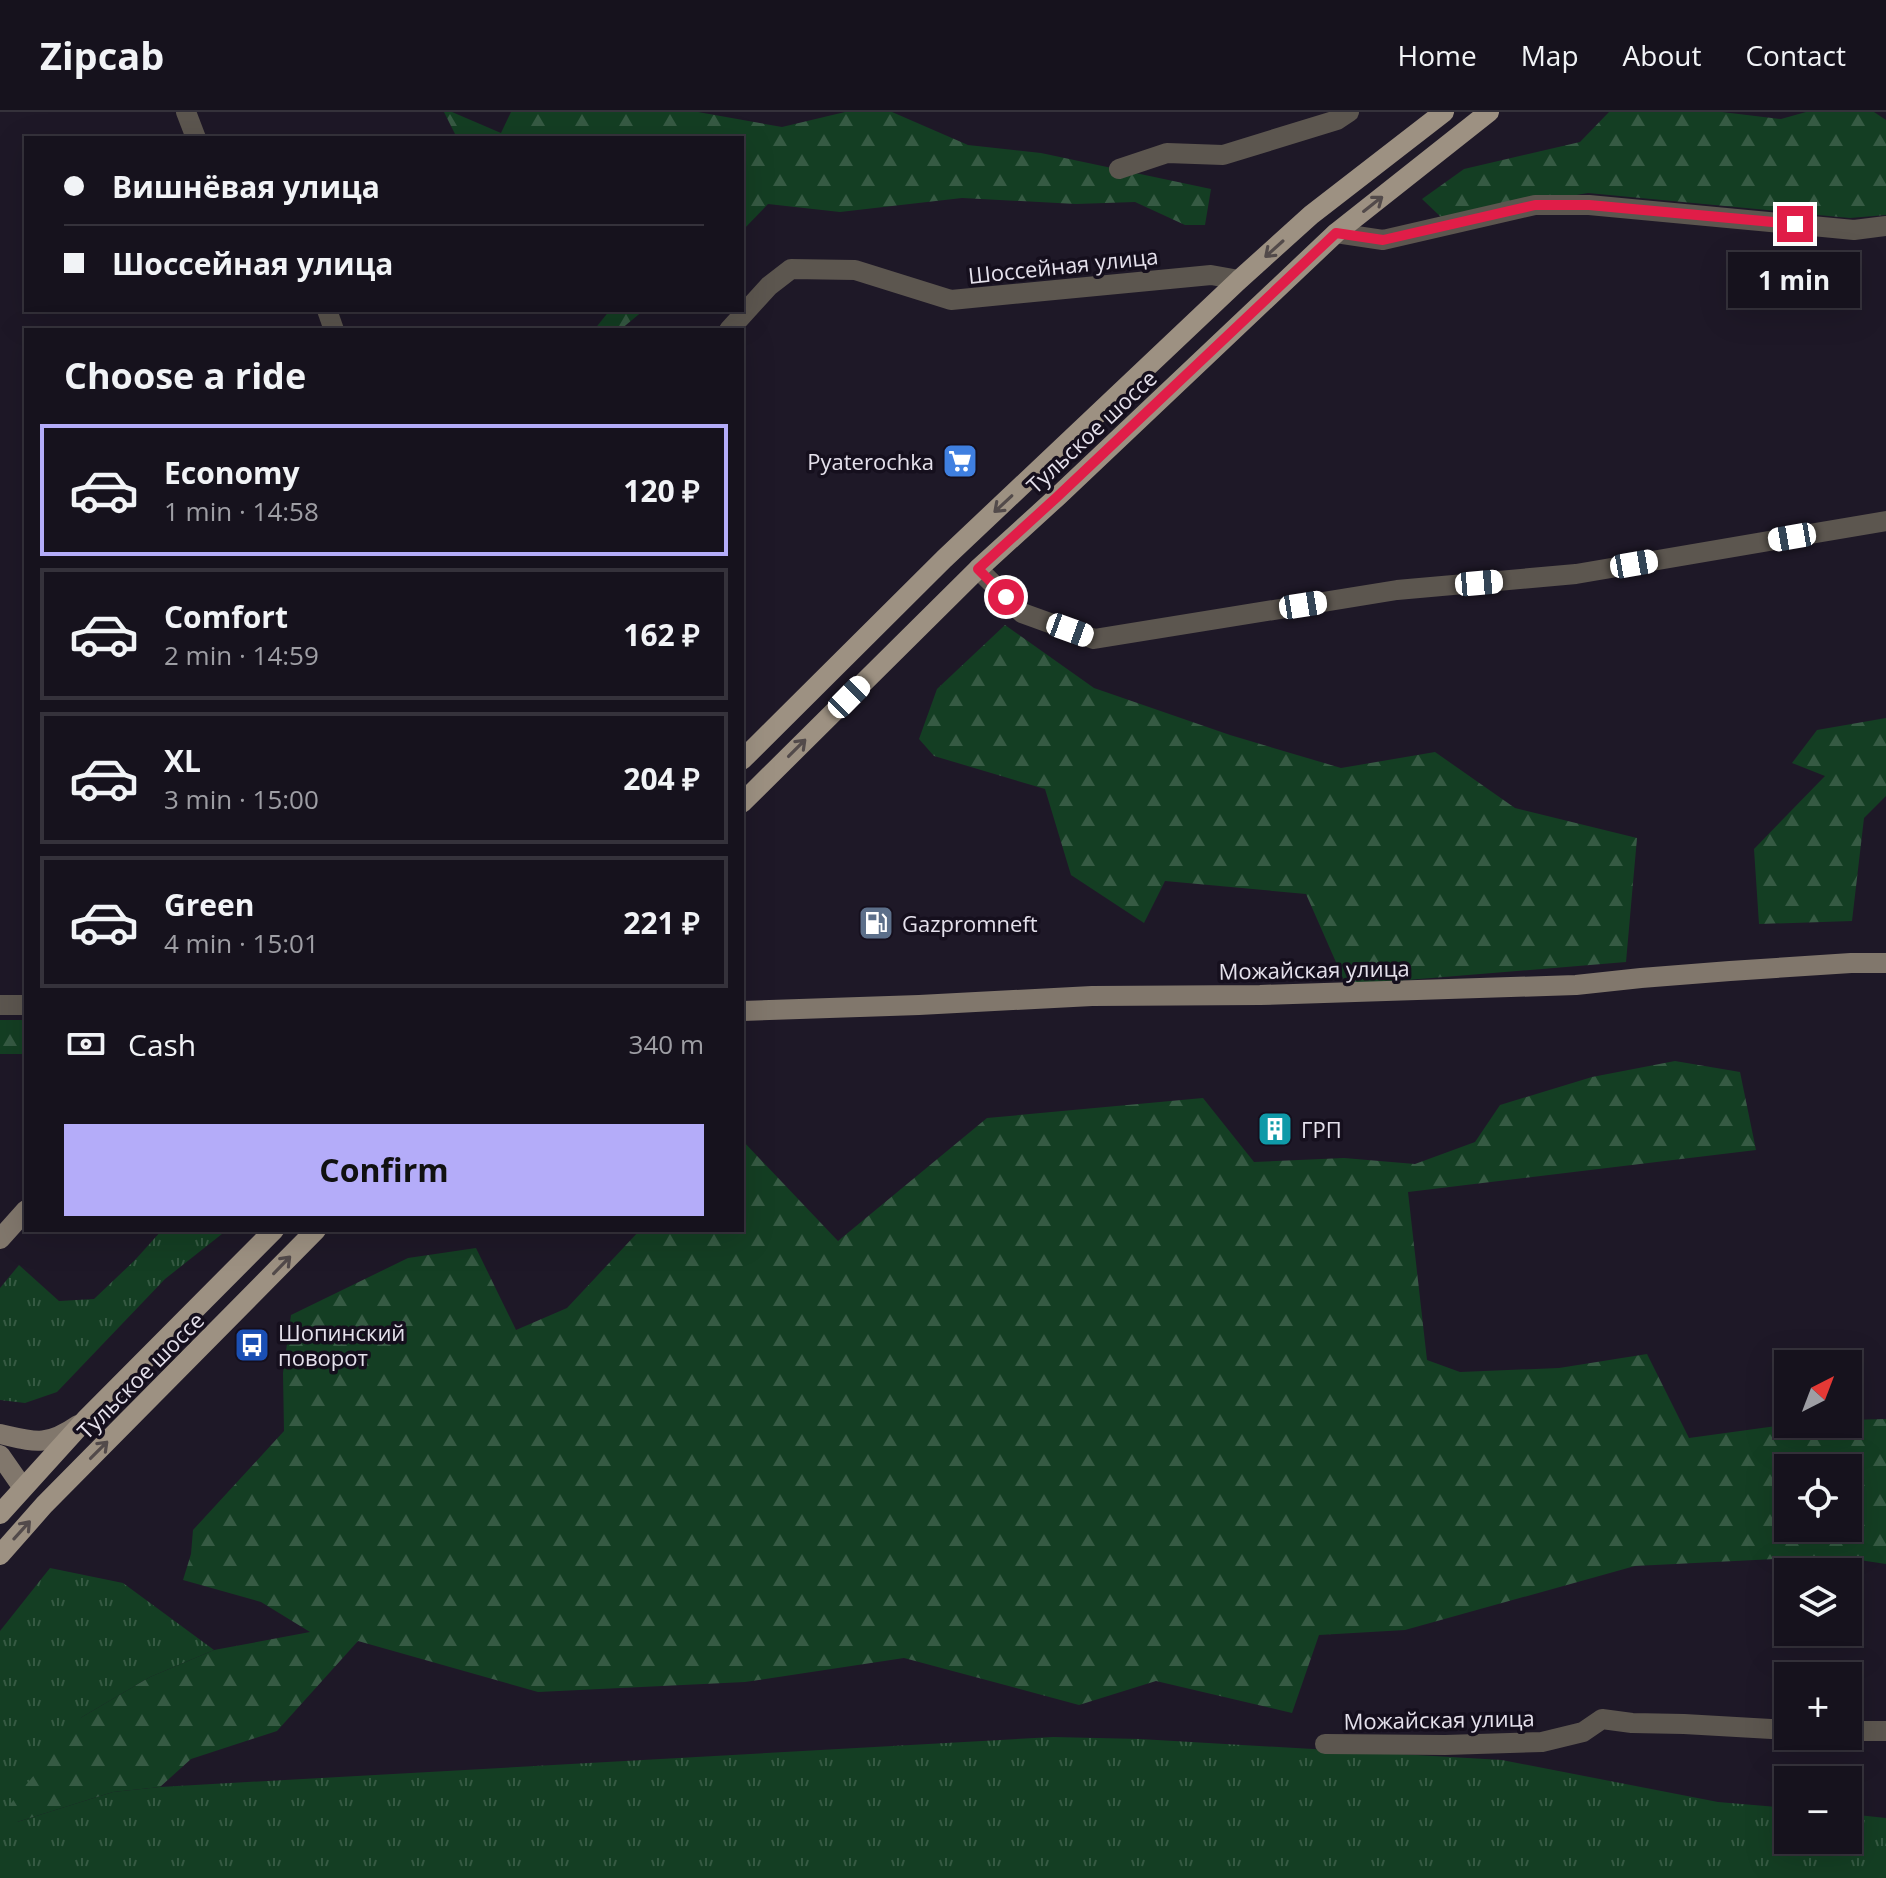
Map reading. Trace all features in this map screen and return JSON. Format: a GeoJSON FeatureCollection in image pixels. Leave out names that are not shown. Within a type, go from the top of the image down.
{"type":"FeatureCollection","features":[{"type":"Feature","properties":{"kind":"main road","name":"Тульское шоссе"},"geometry":{"type":"LineString","coordinates":[[744,758],[944,559],[1239,280],[1311,215],[1444,112]]}},
{"type":"Feature","properties":{"kind":"main road","name":"Тульское шоссе"},"geometry":{"type":"LineString","coordinates":[[744,801],[978,569],[1336,233],[1489,112]]}},
{"type":"Feature","properties":{"kind":"main road","name":"Тульское шоссе"},"geometry":{"type":"LineString","coordinates":[[0,1514],[87,1418],[272,1232]]}},
{"type":"Feature","properties":{"kind":"main road","name":"Тульское шоссе"},"geometry":{"type":"LineString","coordinates":[[0,1555],[44,1505],[314,1232]]}},
{"type":"Feature","properties":{"kind":"main road"},"geometry":{"type":"LineString","coordinates":[[23,1488],[44,1505]]}},
{"type":"Feature","properties":{"kind":"street"},"geometry":{"type":"LineString","coordinates":[[186,112],[195,136]]}},
{"type":"Feature","properties":{"kind":"street"},"geometry":{"type":"LineString","coordinates":[[1119,169],[1167,153],[1223,155],[1337,120],[1349,112]]}},
{"type":"Feature","properties":{"kind":"street"},"geometry":{"type":"LineString","coordinates":[[1336,233],[1383,240],[1535,205],[1589,205],[1854,230],[1886,226]]}},
{"type":"Feature","properties":{"kind":"street","name":"Шоссейная улица"},"geometry":{"type":"LineString","coordinates":[[731,328],[769,286],[791,269],[855,270],[951,300],[1211,275],[1239,280]]}},
{"type":"Feature","properties":{"kind":"street"},"geometry":{"type":"LineString","coordinates":[[978,569],[1022,613],[1094,639],[1397,590],[1576,574],[1886,521]]}},
{"type":"Feature","properties":{"kind":"street","name":"Можайская улица"},"geometry":{"type":"LineString","coordinates":[[744,1011],[1092,996],[1260,995],[1576,985],[1730,971],[1886,963]]}},
{"type":"Feature","properties":{"kind":"street"},"geometry":{"type":"LineString","coordinates":[[0,1005],[24,1005]]}},
{"type":"Feature","properties":{"kind":"street"},"geometry":{"type":"LineString","coordinates":[[0,1239],[24,1212]]}},
{"type":"Feature","properties":{"kind":"street"},"geometry":{"type":"LineString","coordinates":[[0,1434],[37,1443],[64,1434],[87,1418]]}},
{"type":"Feature","properties":{"kind":"street"},"geometry":{"type":"LineString","coordinates":[[0,1455],[23,1488]]}},
{"type":"Feature","properties":{"kind":"street"},"geometry":{"type":"LineString","coordinates":[[0,1481],[23,1488]]}},
{"type":"Feature","properties":{"kind":"street","name":"Можайская улица"},"geometry":{"type":"LineString","coordinates":[[1325,1744],[1542,1742],[1583,1732],[1602,1719],[1774,1729]]}},
{"type":"Feature","properties":{"kind":"street"},"geometry":{"type":"LineString","coordinates":[[1862,1731],[1886,1731]]}},
{"type":"Feature","properties":{"kind":"green space"},"geometry":{"type":"Polygon","coordinates":[[[444,112],[452,112],[501,133],[511,112],[698,112],[782,127],[845,112],[892,112],[968,145],[1041,153],[1211,189],[1205,225],[1185,225],[1135,202],[1076,204],[962,198],[840,212],[768,204],[744,229],[744,136],[456,136],[444,112]]]}},
{"type":"Feature","properties":{"kind":"green space"},"geometry":{"type":"Polygon","coordinates":[[[1609,112],[1722,112],[1781,119],[1806,112],[1874,112],[1886,120],[1886,215],[1850,218],[1588,193],[1442,218],[1422,199],[1464,169],[1580,142],[1609,112]]]}},
{"type":"Feature","properties":{"kind":"green space"},"geometry":{"type":"Polygon","coordinates":[[[608,312],[642,312],[622,328],[596,328],[608,312]]]}},
{"type":"Feature","properties":{"kind":"green space"},"geometry":{"type":"Polygon","coordinates":[[[1005,625],[1094,688],[1230,735],[1341,768],[1435,752],[1515,808],[1637,838],[1626,962],[1346,985],[1306,894],[1165,881],[1144,923],[1071,875],[1045,789],[934,756],[919,739],[937,689],[1005,625]]]}},
{"type":"Feature","properties":{"kind":"green space"},"geometry":{"type":"Polygon","coordinates":[[[1886,718],[1886,796],[1864,818],[1852,921],[1759,924],[1754,849],[1825,776],[1792,763],[1817,730],[1886,718]]]}},
{"type":"Feature","properties":{"kind":"green space"},"geometry":{"type":"Polygon","coordinates":[[[0,1020],[24,1020],[24,1054],[0,1054],[0,1020]]]}},
{"type":"Feature","properties":{"kind":"green space"},"geometry":{"type":"Polygon","coordinates":[[[1675,1061],[1740,1072],[1756,1150],[1408,1192],[1427,1360],[1460,1372],[1559,1368],[1647,1354],[1689,1438],[1774,1426],[1774,1438],[1862,1438],[1862,1420],[1886,1419],[1886,1564],[1833,1556],[1635,1566],[1405,1630],[1319,1635],[1292,1713],[1156,1681],[1079,1705],[904,1658],[745,1682],[538,1692],[358,1641],[277,1731],[191,1759],[160,1787],[113,1792],[17,1822],[7,1808],[82,1717],[150,1677],[214,1650],[310,1632],[261,1602],[183,1580],[191,1554],[193,1530],[284,1431],[283,1373],[291,1315],[408,1258],[476,1248],[516,1330],[567,1308],[638,1232],[744,1232],[744,1142],[838,1241],[987,1118],[1203,1098],[1254,1162],[1344,1158],[1415,1164],[1475,1142],[1500,1105],[1592,1077],[1675,1061]]]}},
{"type":"Feature","properties":{"kind":"green space"},"geometry":{"type":"Polygon","coordinates":[[[160,1232],[224,1232],[165,1279],[57,1392],[25,1403],[0,1400],[0,1288],[19,1265],[59,1301],[94,1299],[160,1232]]]}},
{"type":"Feature","properties":{"kind":"green space"},"geometry":{"type":"Polygon","coordinates":[[[50,1568],[123,1583],[214,1650],[150,1677],[82,1717],[17,1822],[113,1792],[160,1787],[1053,1737],[1140,1739],[1502,1760],[1718,1802],[1774,1807],[1774,1854],[1862,1854],[1862,1815],[1886,1818],[1886,1878],[0,1878],[0,1631],[50,1568]]]}},
{"type":"Feature","properties":{"kind":"place","name":"Pyaterochka"},"geometry":{"type":"Point","coordinates":[960,461]}},
{"type":"Feature","properties":{"kind":"place","name":"Gazpromneft"},"geometry":{"type":"Point","coordinates":[876,923]}},
{"type":"Feature","properties":{"kind":"place","name":"ГРП"},"geometry":{"type":"Point","coordinates":[1275,1129]}},
{"type":"Feature","properties":{"kind":"place","name":"Шопинский поворот"},"geometry":{"type":"Point","coordinates":[252,1345]}},
{"type":"Feature","properties":{"kind":"route"},"geometry":{"type":"LineString","coordinates":[[1006,597],[978,569],[1336,233],[1383,240],[1535,205],[1589,205],[1795,224]]}}]}
